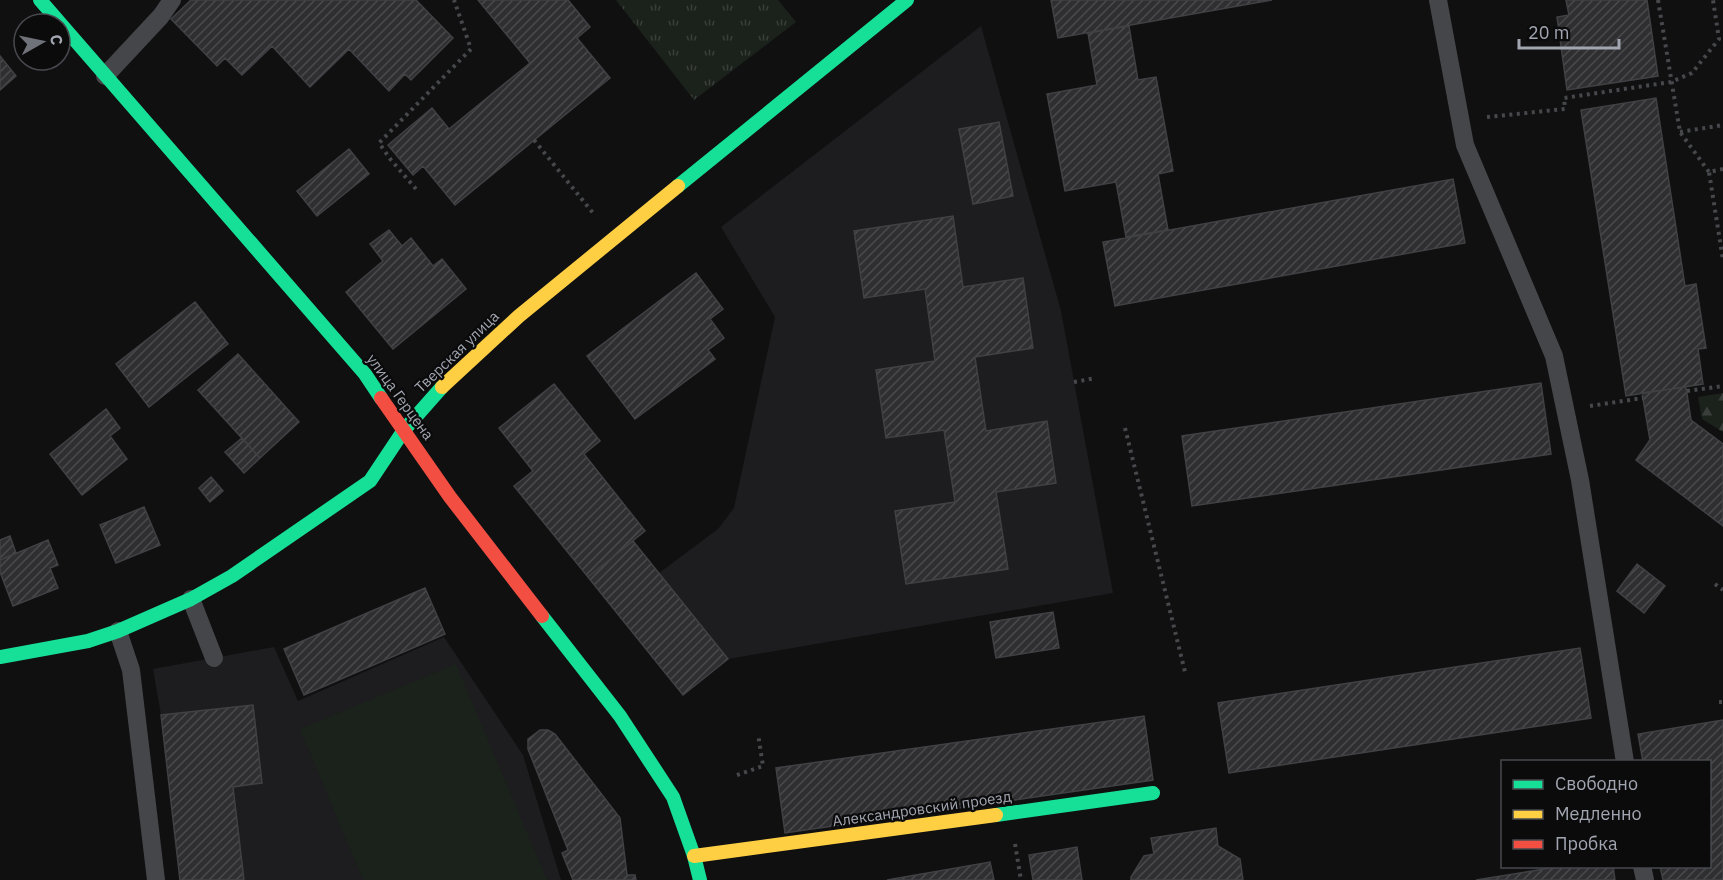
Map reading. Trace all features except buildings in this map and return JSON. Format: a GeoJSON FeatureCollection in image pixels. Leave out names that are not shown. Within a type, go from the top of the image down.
{"type":"FeatureCollection","features":[{"type":"Feature","properties":{"kind":"street","name":"улица Герцена"},"geometry":{"type":"LineString","coordinates":[[40,0],[365,374],[450,497],[620,716],[672,797],[694,856],[700,880]]}},
{"type":"Feature","properties":{"kind":"street","name":"Тверская улица"},"geometry":{"type":"LineString","coordinates":[[0,657],[88,641],[118,631],[191,599],[232,576],[370,481],[404,430],[432,396],[519,316],[907,0]]}},
{"type":"Feature","properties":{"kind":"street","name":"Александровский проезд"},"geometry":{"type":"LineString","coordinates":[[694,856],[1153,793]]}},
{"type":"Feature","properties":{"kind":"lane"},"geometry":{"type":"LineString","coordinates":[[105,76],[161,16],[172,0]]}},
{"type":"Feature","properties":{"kind":"lane"},"geometry":{"type":"LineString","coordinates":[[1438,0],[1466,145],[1554,356],[1580,480],[1625,760]]}},
{"type":"Feature","properties":{"kind":"lane"},"geometry":{"type":"LineString","coordinates":[[191,599],[214,658]]}},
{"type":"Feature","properties":{"kind":"lane"},"geometry":{"type":"LineString","coordinates":[[118,631],[131,670],[156,880]]}},
{"type":"Feature","properties":{"kind":"path"},"geometry":{"type":"LineString","coordinates":[[416,189],[379,143],[471,49],[454,0]]}},
{"type":"Feature","properties":{"kind":"path"},"geometry":{"type":"LineString","coordinates":[[1658,0],[1680,132],[1709,172],[1723,260]]}},
{"type":"Feature","properties":{"kind":"path"},"geometry":{"type":"LineString","coordinates":[[1461,119],[1565,109],[1564,98],[1671,82],[1692,73],[1719,39],[1713,0]]}},
{"type":"Feature","properties":{"kind":"path"},"geometry":{"type":"LineString","coordinates":[[1680,132],[1723,125]]}},
{"type":"Feature","properties":{"kind":"path"},"geometry":{"type":"LineString","coordinates":[[534,140],[593,213]]}},
{"type":"Feature","properties":{"kind":"path"},"geometry":{"type":"LineString","coordinates":[[1709,172],[1723,170]]}},
{"type":"Feature","properties":{"kind":"path"},"geometry":{"type":"LineString","coordinates":[[1074,382],[1096,378]]}},
{"type":"Feature","properties":{"kind":"path"},"geometry":{"type":"LineString","coordinates":[[1687,392],[1723,386]]}},
{"type":"Feature","properties":{"kind":"path"},"geometry":{"type":"LineString","coordinates":[[1565,410],[1643,398]]}},
{"type":"Feature","properties":{"kind":"path"},"geometry":{"type":"LineString","coordinates":[[1125,428],[1185,672]]}},
{"type":"Feature","properties":{"kind":"path"},"geometry":{"type":"LineString","coordinates":[[1716,584],[1723,590]]}},
{"type":"Feature","properties":{"kind":"path"},"geometry":{"type":"LineString","coordinates":[[737,775],[763,765],[758,734]]}},
{"type":"Feature","properties":{"kind":"shaded area"},"geometry":{"type":"Polygon","coordinates":[[[981,26],[1061,311],[1113,593],[728,659],[659,573],[718,529],[734,508],[775,317],[721,227],[981,26]]]}},
{"type":"Feature","properties":{"kind":"shaded area"},"geometry":{"type":"Polygon","coordinates":[[[444,637],[523,755],[561,880],[180,880],[161,715],[153,669],[274,647],[298,701],[444,637]]]}},
{"type":"Feature","properties":{"kind":"green space"},"geometry":{"type":"Polygon","coordinates":[[[616,0],[778,0],[796,22],[694,100],[616,0]]]}},
{"type":"Feature","properties":{"kind":"green space"},"geometry":{"type":"Polygon","coordinates":[[[1723,393],[1723,432],[1702,419],[1698,397],[1723,393]]]}},
{"type":"Feature","properties":{"kind":"green space"},"geometry":{"type":"Polygon","coordinates":[[[456,664],[547,880],[363,880],[300,729],[456,664]]]}},
{"type":"Feature","properties":{"kind":"traffic: fast"},"geometry":{"type":"LineString","coordinates":[[40,0],[365,374],[381,398]]}},
{"type":"Feature","properties":{"kind":"traffic: fast"},"geometry":{"type":"LineString","coordinates":[[678,186],[907,0]]}},
{"type":"Feature","properties":{"kind":"traffic: fast"},"geometry":{"type":"LineString","coordinates":[[0,657],[88,641],[118,631],[191,599],[232,576],[370,481],[404,430],[442,387]]}},
{"type":"Feature","properties":{"kind":"traffic: fast"},"geometry":{"type":"LineString","coordinates":[[542,616],[620,716],[673,797],[700,880]]}},
{"type":"Feature","properties":{"kind":"traffic: fast"},"geometry":{"type":"LineString","coordinates":[[996,815],[1153,793]]}},
{"type":"Feature","properties":{"kind":"traffic: slow"},"geometry":{"type":"LineString","coordinates":[[442,387],[519,316],[678,186]]}},
{"type":"Feature","properties":{"kind":"traffic: slow"},"geometry":{"type":"LineString","coordinates":[[694,856],[996,815]]}},
{"type":"Feature","properties":{"kind":"traffic: jam"},"geometry":{"type":"LineString","coordinates":[[381,398],[450,497],[542,616]]}}]}
